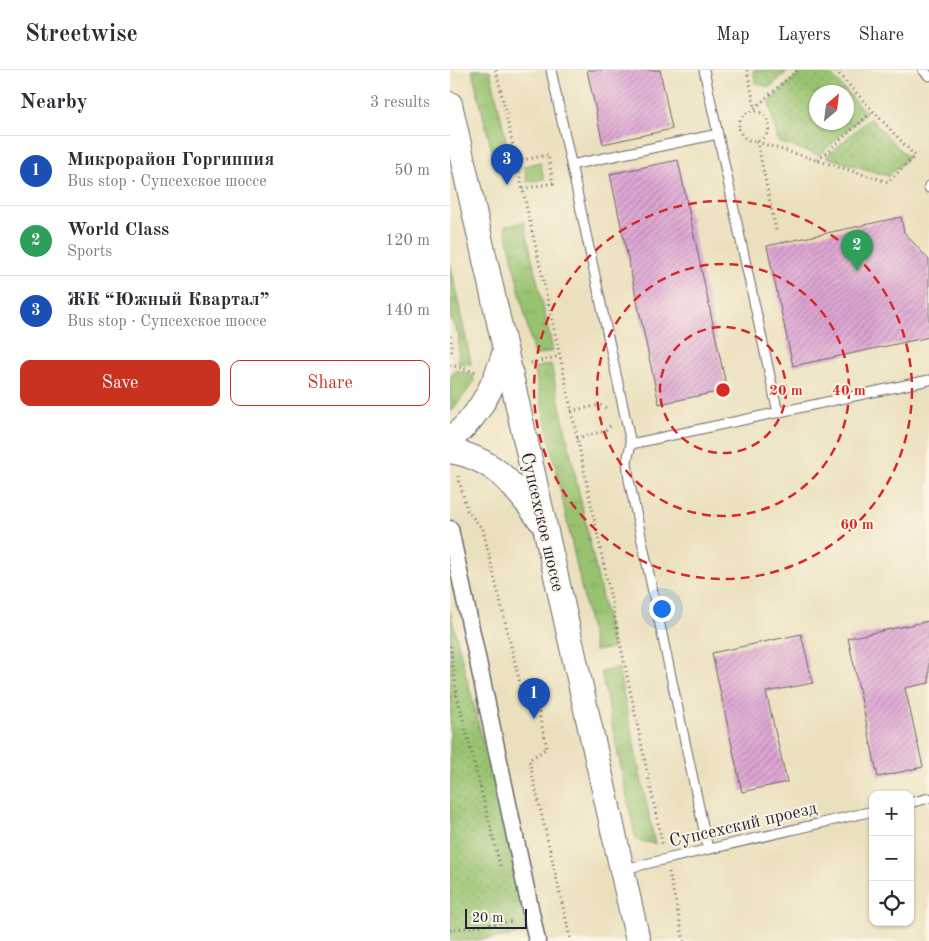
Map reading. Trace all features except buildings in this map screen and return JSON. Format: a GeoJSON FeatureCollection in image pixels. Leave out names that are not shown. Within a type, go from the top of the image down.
{"type":"FeatureCollection","features":[{"type":"Feature","properties":{"kind":"main road","name":"Супсехское шоссе"},"geometry":{"type":"LineString","coordinates":[[450,104],[638,941]]}},
{"type":"Feature","properties":{"kind":"main road"},"geometry":{"type":"LineString","coordinates":[[450,439],[460,432],[476,412],[496,376],[505,351]]}},
{"type":"Feature","properties":{"kind":"main road"},"geometry":{"type":"LineString","coordinates":[[453,461],[485,461],[494,467],[511,483],[544,525]]}},
{"type":"Feature","properties":{"kind":"street"},"geometry":{"type":"LineString","coordinates":[[450,530],[537,941]]}},
{"type":"Feature","properties":{"kind":"lane"},"geometry":{"type":"LineString","coordinates":[[551,70],[631,444],[627,461],[630,480],[708,849]]}},
{"type":"Feature","properties":{"kind":"lane"},"geometry":{"type":"LineString","coordinates":[[704,70],[778,413]]}},
{"type":"Feature","properties":{"kind":"lane"},"geometry":{"type":"LineString","coordinates":[[923,70],[929,76]]}},
{"type":"Feature","properties":{"kind":"lane"},"geometry":{"type":"LineString","coordinates":[[571,165],[718,134]]}},
{"type":"Feature","properties":{"kind":"lane"},"geometry":{"type":"LineString","coordinates":[[631,444],[929,380]]}},
{"type":"Feature","properties":{"kind":"lane"},"geometry":{"type":"LineString","coordinates":[[914,802],[929,798]]}},
{"type":"Feature","properties":{"kind":"lane","name":"Супсехский проезд"},"geometry":{"type":"LineString","coordinates":[[621,870],[869,812]]}},
{"type":"Feature","properties":{"kind":"path"},"geometry":{"type":"LineString","coordinates":[[496,70],[577,438],[684,941]]}},
{"type":"Feature","properties":{"kind":"path"},"geometry":{"type":"LineString","coordinates":[[747,70],[755,110],[765,116],[769,123],[768,131],[764,137],[757,141]]}},
{"type":"Feature","properties":{"kind":"path"},"geometry":{"type":"LineString","coordinates":[[797,70],[755,110],[744,115],[740,121],[739,129],[743,136],[749,140],[888,182],[915,156],[834,70]]}},
{"type":"Feature","properties":{"kind":"path"},"geometry":{"type":"LineString","coordinates":[[818,160],[873,111]]}},
{"type":"Feature","properties":{"kind":"path"},"geometry":{"type":"LineString","coordinates":[[757,141],[776,230]]}},
{"type":"Feature","properties":{"kind":"path"},"geometry":{"type":"LineString","coordinates":[[517,161],[548,155],[553,183],[522,189]]}},
{"type":"Feature","properties":{"kind":"path"},"geometry":{"type":"LineString","coordinates":[[450,336],[452,347],[450,359]]}},
{"type":"Feature","properties":{"kind":"path"},"geometry":{"type":"LineString","coordinates":[[571,411],[600,405],[607,408],[611,417],[611,426],[605,431],[577,438]]}},
{"type":"Feature","properties":{"kind":"path"},"geometry":{"type":"LineString","coordinates":[[453,461],[467,510],[483,530],[524,700],[536,700],[547,748],[529,760],[571,941]]}},
{"type":"Feature","properties":{"kind":"path"},"geometry":{"type":"LineString","coordinates":[[450,646],[457,695],[502,874]]}},
{"type":"Feature","properties":{"kind":"path"},"geometry":{"type":"LineString","coordinates":[[450,696],[457,695]]}},
{"type":"Feature","properties":{"kind":"path"},"geometry":{"type":"LineString","coordinates":[[450,930],[514,921],[511,911]]}},
{"type":"Feature","properties":{"kind":"green space"},"geometry":{"type":"Polygon","coordinates":[[[472,70],[490,70],[510,157],[494,160],[472,70]]]}},
{"type":"Feature","properties":{"kind":"green space"},"geometry":{"type":"Polygon","coordinates":[[[753,70],[789,70],[770,87],[756,83],[753,70]]]}},
{"type":"Feature","properties":{"kind":"green space"},"geometry":{"type":"Polygon","coordinates":[[[803,70],[827,70],[841,85],[809,85],[809,130],[847,130],[819,155],[778,142],[769,101],[803,70]]]}},
{"type":"Feature","properties":{"kind":"green space"},"geometry":{"type":"Polygon","coordinates":[[[854,100],[866,113],[854,124],[854,100]]]}},
{"type":"Feature","properties":{"kind":"green space"},"geometry":{"type":"Polygon","coordinates":[[[870,118],[908,158],[888,176],[826,157],[870,118]]]}},
{"type":"Feature","properties":{"kind":"green space"},"geometry":{"type":"Polygon","coordinates":[[[540,162],[544,179],[527,182],[524,166],[540,162]]]}},
{"type":"Feature","properties":{"kind":"green space"},"geometry":{"type":"Polygon","coordinates":[[[524,222],[553,351],[534,356],[505,226],[524,222]]]}},
{"type":"Feature","properties":{"kind":"green space"},"geometry":{"type":"Polygon","coordinates":[[[450,261],[471,364],[458,363],[459,335],[450,319],[450,261]]]}},
{"type":"Feature","properties":{"kind":"green space"},"geometry":{"type":"Polygon","coordinates":[[[551,364],[613,648],[595,651],[534,368],[551,364]]]}},
{"type":"Feature","properties":{"kind":"green space"},"geometry":{"type":"Polygon","coordinates":[[[455,370],[473,374],[474,382],[450,413],[450,378],[455,370]]]}},
{"type":"Feature","properties":{"kind":"green space"},"geometry":{"type":"Polygon","coordinates":[[[450,611],[531,933],[469,941],[450,941],[450,611]]]}},
{"type":"Feature","properties":{"kind":"green space"},"geometry":{"type":"Polygon","coordinates":[[[618,668],[655,844],[636,840],[601,672],[618,668]]]}},
{"type":"Feature","properties":{"kind":"place","name":"ЖК “Южный Квартал”"},"geometry":{"type":"Point","coordinates":[507,185]}},
{"type":"Feature","properties":{"kind":"place","name":"World Class"},"geometry":{"type":"Point","coordinates":[857,271]}},
{"type":"Feature","properties":{"kind":"place","name":"Микрорайон Горгиппия"},"geometry":{"type":"Point","coordinates":[534,719]}}]}
